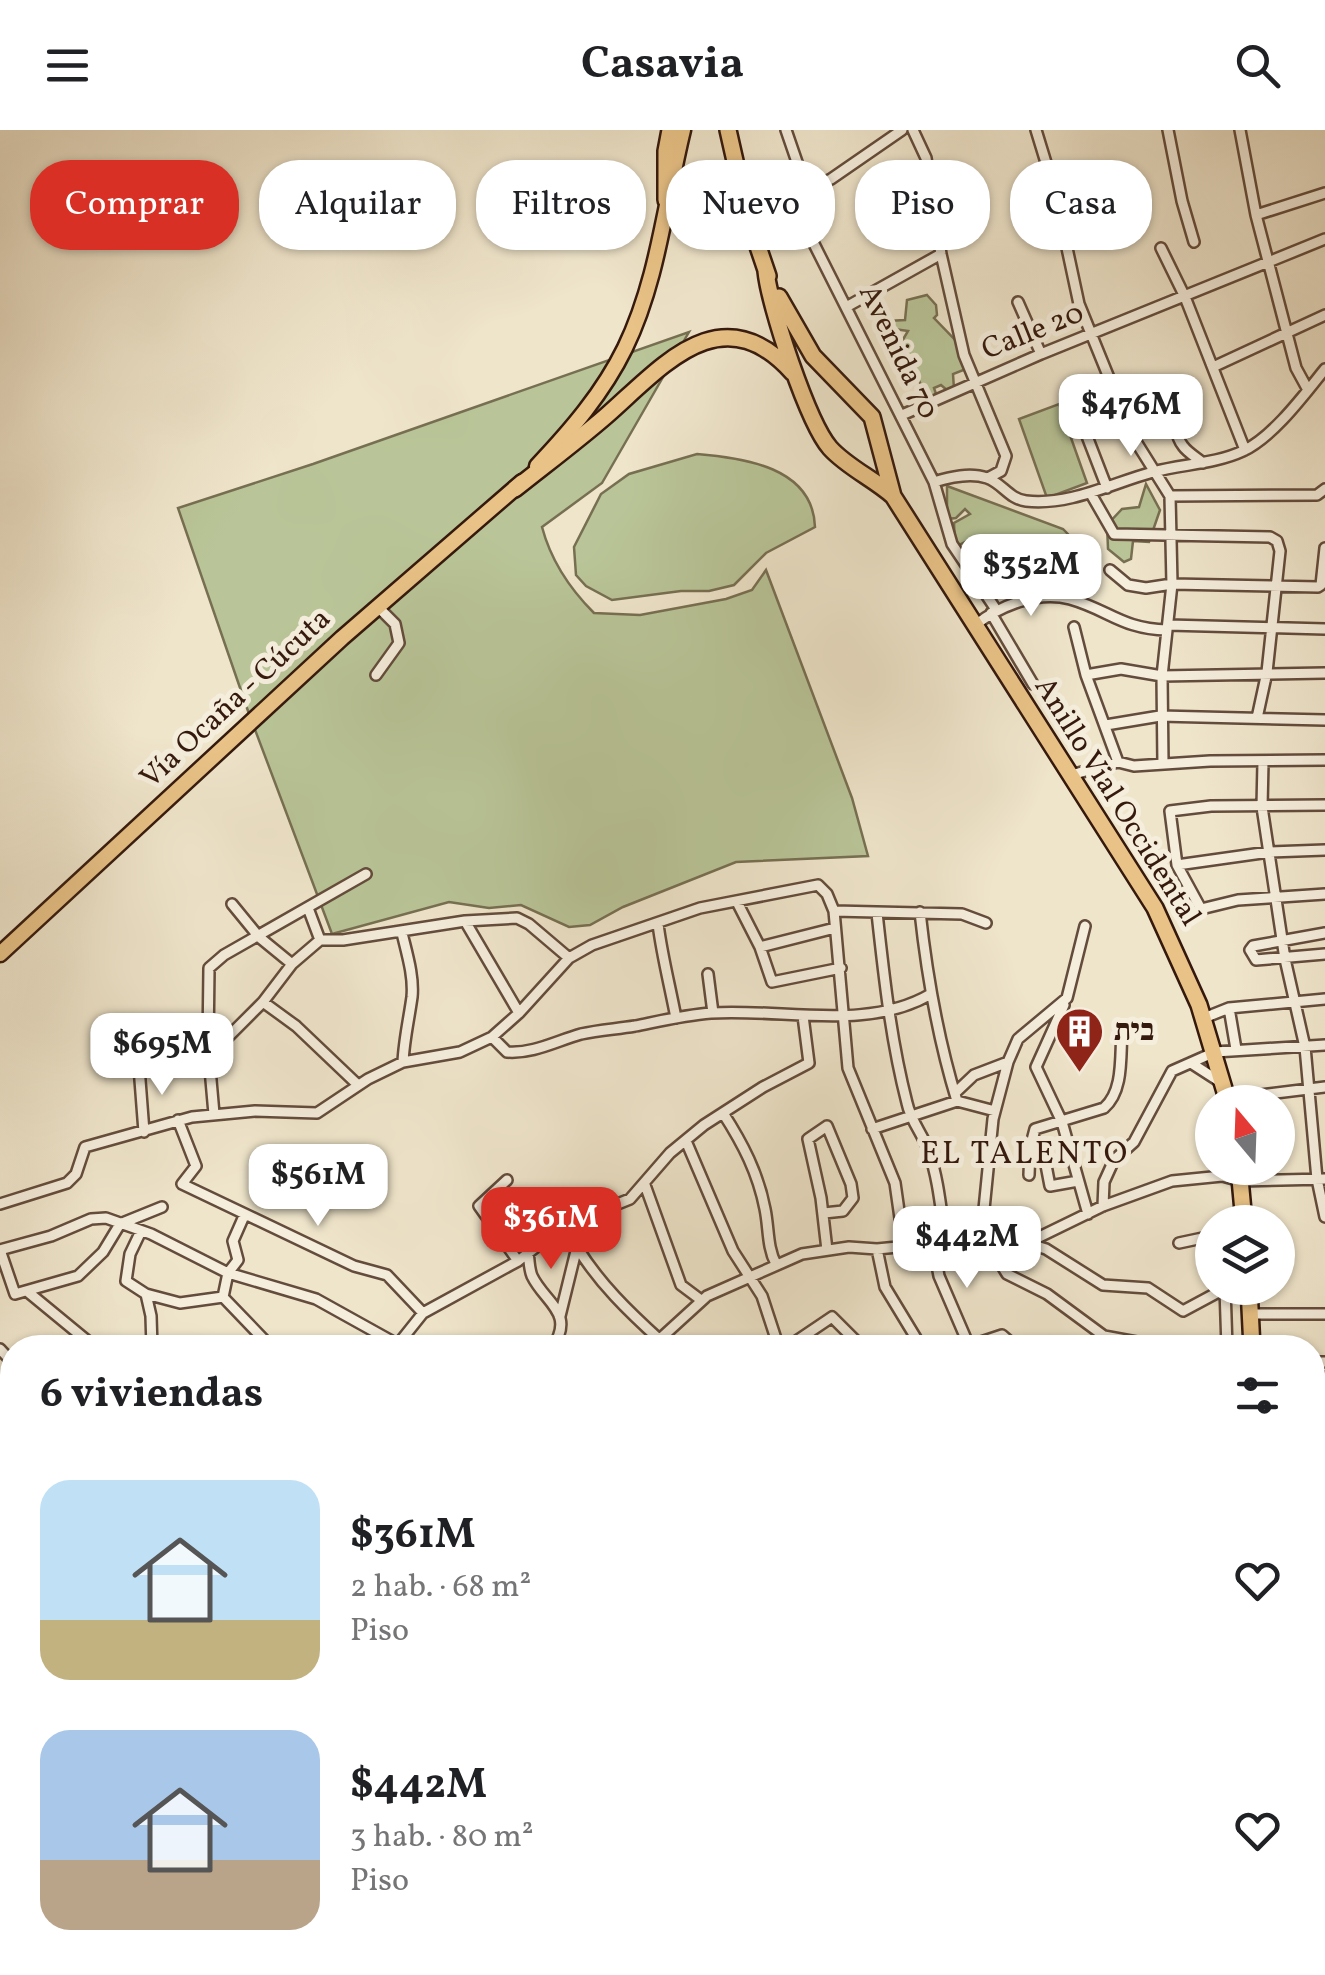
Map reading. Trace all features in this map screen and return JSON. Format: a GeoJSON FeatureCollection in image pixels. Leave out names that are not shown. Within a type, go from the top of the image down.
{"type":"FeatureCollection","features":[{"type":"Feature","properties":{"kind":"highway"},"geometry":{"type":"LineString","coordinates":[[666,160],[670,130]]}},
{"type":"Feature","properties":{"kind":"highway","name":"Anillo Vial Occidental"},"geometry":{"type":"LineString","coordinates":[[729,131],[746,214],[766,270],[802,339],[826,370],[868,410],[893,496],[1155,908],[1204,1018],[1223,1085]]}},
{"type":"Feature","properties":{"kind":"highway","name":"Anillo Vial Occidental"},"geometry":{"type":"LineString","coordinates":[[766,270],[768,291],[798,379],[824,439],[893,496]]}},
{"type":"Feature","properties":{"kind":"highway"},"geometry":{"type":"LineString","coordinates":[[515,489],[592,428],[672,356],[691,346],[727,339],[746,342],[780,359],[798,379]]}},
{"type":"Feature","properties":{"kind":"highway"},"geometry":{"type":"LineString","coordinates":[[840,456],[865,451],[876,428]]}},
{"type":"Feature","properties":{"kind":"highway"},"geometry":{"type":"LineString","coordinates":[[1249,1305],[1251,1335]]}},
{"type":"Feature","properties":{"kind":"main road","name":"Vía Ocaña - Cúcuta"},"geometry":{"type":"LineString","coordinates":[[676,160],[683,130]]}},
{"type":"Feature","properties":{"kind":"main road","name":"Vía Ocaña - Cúcuta"},"geometry":{"type":"LineString","coordinates":[[0,954],[378,607],[515,489],[575,425],[625,348],[654,267],[666,200]]}},
{"type":"Feature","properties":{"kind":"street","name":"Avenida 70"},"geometry":{"type":"LineString","coordinates":[[786,130],[796,160]]}},
{"type":"Feature","properties":{"kind":"street"},"geometry":{"type":"LineString","coordinates":[[835,177],[902,130]]}},
{"type":"Feature","properties":{"kind":"street"},"geometry":{"type":"LineString","coordinates":[[914,130],[926,158],[941,254],[964,355],[1006,456],[1005,465],[988,478]]}},
{"type":"Feature","properties":{"kind":"street"},"geometry":{"type":"LineString","coordinates":[[1036,130],[1045,160]]}},
{"type":"Feature","properties":{"kind":"street"},"geometry":{"type":"LineString","coordinates":[[1168,130],[1194,242]]}},
{"type":"Feature","properties":{"kind":"street"},"geometry":{"type":"LineString","coordinates":[[1240,130],[1256,215],[1296,368],[1308,390]]}},
{"type":"Feature","properties":{"kind":"street"},"geometry":{"type":"LineString","coordinates":[[1256,215],[1325,192]]}},
{"type":"Feature","properties":{"kind":"street","name":"Calle 20"},"geometry":{"type":"LineString","coordinates":[[902,415],[1041,354],[1325,240]]}},
{"type":"Feature","properties":{"kind":"street"},"geometry":{"type":"LineString","coordinates":[[1161,248],[1185,297],[1245,450]]}},
{"type":"Feature","properties":{"kind":"street","name":"Avenida 70"},"geometry":{"type":"LineString","coordinates":[[819,250],[934,482],[952,544],[1034,684]]}},
{"type":"Feature","properties":{"kind":"street"},"geometry":{"type":"LineString","coordinates":[[1068,250],[1079,304],[1129,428],[1170,496],[1172,584],[1162,676],[1163,764]]}},
{"type":"Feature","properties":{"kind":"street"},"geometry":{"type":"LineString","coordinates":[[848,306],[941,254]]}},
{"type":"Feature","properties":{"kind":"street"},"geometry":{"type":"LineString","coordinates":[[1018,302],[1041,354]]}},
{"type":"Feature","properties":{"kind":"street"},"geometry":{"type":"LineString","coordinates":[[1213,367],[1325,315]]}},
{"type":"Feature","properties":{"kind":"street"},"geometry":{"type":"LineString","coordinates":[[934,482],[958,475],[988,478],[1012,497],[1028,501],[1091,494],[1155,471],[1202,463],[1245,450],[1325,370]]}},
{"type":"Feature","properties":{"kind":"street"},"geometry":{"type":"LineString","coordinates":[[1073,400],[1107,488]]}},
{"type":"Feature","properties":{"kind":"street"},"geometry":{"type":"LineString","coordinates":[[1129,428],[1149,405],[1160,406],[1174,419],[1182,446],[1202,463]]}},
{"type":"Feature","properties":{"kind":"street"},"geometry":{"type":"LineString","coordinates":[[1170,496],[1317,495],[1325,489]]}},
{"type":"Feature","properties":{"kind":"street"},"geometry":{"type":"LineString","coordinates":[[1091,494],[1114,534],[1270,537],[1277,541],[1280,551],[1272,630],[1257,718]]}},
{"type":"Feature","properties":{"kind":"street"},"geometry":{"type":"LineString","coordinates":[[1110,570],[1128,585],[1146,588],[1172,584],[1321,585],[1325,548]]}},
{"type":"Feature","properties":{"kind":"street"},"geometry":{"type":"LineString","coordinates":[[974,626],[994,612],[1034,597],[1068,598],[1140,630],[1325,629]]}},
{"type":"Feature","properties":{"kind":"street"},"geometry":{"type":"LineString","coordinates":[[376,675],[399,643],[395,624],[378,607]]}},
{"type":"Feature","properties":{"kind":"street"},"geometry":{"type":"LineString","coordinates":[[1074,627],[1086,675],[1118,762]]}},
{"type":"Feature","properties":{"kind":"street"},"geometry":{"type":"LineString","coordinates":[[1086,675],[1121,669],[1162,676],[1325,673]]}},
{"type":"Feature","properties":{"kind":"street"},"geometry":{"type":"LineString","coordinates":[[1106,725],[1160,716],[1325,720]]}},
{"type":"Feature","properties":{"kind":"street"},"geometry":{"type":"LineString","coordinates":[[1071,775],[1118,762],[1134,766],[1325,760]]}},
{"type":"Feature","properties":{"kind":"street"},"geometry":{"type":"LineString","coordinates":[[1263,762],[1262,807],[1285,959],[1305,1047],[1308,1088],[1320,1132],[1325,1217]]}},
{"type":"Feature","properties":{"kind":"street"},"geometry":{"type":"LineString","coordinates":[[1325,806],[1211,806],[1170,811],[1177,865],[1201,909],[1276,895],[1325,894]]}},
{"type":"Feature","properties":{"kind":"street"},"geometry":{"type":"LineString","coordinates":[[1177,865],[1269,852],[1325,850]]}},
{"type":"Feature","properties":{"kind":"street"},"geometry":{"type":"LineString","coordinates":[[214,1114],[208,1046],[209,968],[224,955],[366,874]]}},
{"type":"Feature","properties":{"kind":"street"},"geometry":{"type":"LineString","coordinates":[[0,1204],[68,1182],[76,1174],[85,1147],[178,1120],[254,1111],[317,1113],[358,1085],[403,1062],[460,1052],[492,1036],[519,1014],[568,958],[592,945],[700,908],[818,885],[827,894],[834,912],[848,1068],[895,1183],[904,1246]]}},
{"type":"Feature","properties":{"kind":"street"},"geometry":{"type":"LineString","coordinates":[[737,902],[760,947],[772,982],[842,968]]}},
{"type":"Feature","properties":{"kind":"street"},"geometry":{"type":"LineString","coordinates":[[232,904],[259,937],[292,964]]}},
{"type":"Feature","properties":{"kind":"street"},"geometry":{"type":"LineString","coordinates":[[308,908],[320,940]]}},
{"type":"Feature","properties":{"kind":"street"},"geometry":{"type":"LineString","coordinates":[[834,912],[962,914],[986,922]]}},
{"type":"Feature","properties":{"kind":"street"},"geometry":{"type":"LineString","coordinates":[[920,912],[931,994],[956,1097]]}},
{"type":"Feature","properties":{"kind":"street"},"geometry":{"type":"LineString","coordinates":[[877,913],[888,1011],[910,1116],[928,1146],[935,1170],[946,1242]]}},
{"type":"Feature","properties":{"kind":"street"},"geometry":{"type":"LineString","coordinates":[[211,1074],[222,1044],[263,1002],[292,964],[320,940],[516,918],[529,924],[568,958]]}},
{"type":"Feature","properties":{"kind":"street"},"geometry":{"type":"LineString","coordinates":[[465,921],[519,1014]]}},
{"type":"Feature","properties":{"kind":"street"},"geometry":{"type":"LineString","coordinates":[[658,924],[662,964],[668,974],[676,1018]]}},
{"type":"Feature","properties":{"kind":"street"},"geometry":{"type":"LineString","coordinates":[[1085,926],[1068,998],[1036,1067],[1062,1122],[1088,1214]]}},
{"type":"Feature","properties":{"kind":"street"},"geometry":{"type":"LineString","coordinates":[[760,947],[835,928]]}},
{"type":"Feature","properties":{"kind":"street"},"geometry":{"type":"LineString","coordinates":[[402,933],[411,967],[412,996],[404,1029],[403,1062]]}},
{"type":"Feature","properties":{"kind":"street"},"geometry":{"type":"LineString","coordinates":[[1325,934],[1254,946],[1250,950],[1256,960],[1325,954]]}},
{"type":"Feature","properties":{"kind":"street"},"geometry":{"type":"LineString","coordinates":[[708,974],[713,1013]]}},
{"type":"Feature","properties":{"kind":"street"},"geometry":{"type":"LineString","coordinates":[[492,1036],[507,1052],[524,1053],[584,1034],[676,1018],[713,1013],[803,1016],[888,1011],[912,1005],[931,994]]}},
{"type":"Feature","properties":{"kind":"street"},"geometry":{"type":"LineString","coordinates":[[1068,998],[1018,1039],[1008,1062],[995,1111],[985,1178],[983,1240],[1007,1274],[1047,1294],[1103,1335]]}},
{"type":"Feature","properties":{"kind":"street"},"geometry":{"type":"LineString","coordinates":[[1204,1018],[1229,1008],[1325,999]]}},
{"type":"Feature","properties":{"kind":"street"},"geometry":{"type":"LineString","coordinates":[[263,1002],[296,1026],[358,1085]]}},
{"type":"Feature","properties":{"kind":"street"},"geometry":{"type":"LineString","coordinates":[[1229,1008],[1236,1049]]}},
{"type":"Feature","properties":{"kind":"street"},"geometry":{"type":"LineString","coordinates":[[405,1335],[423,1313],[590,1215],[630,1198],[670,1153],[723,1113],[809,1063],[803,1016]]}},
{"type":"Feature","properties":{"kind":"street"},"geometry":{"type":"LineString","coordinates":[[1029,1175],[1034,1129],[1104,1108],[1112,1102],[1118,1089],[1122,1032]]}},
{"type":"Feature","properties":{"kind":"street"},"geometry":{"type":"LineString","coordinates":[[144,1132],[139,1067],[142,1058],[167,1047],[222,1044]]}},
{"type":"Feature","properties":{"kind":"street"},"geometry":{"type":"LineString","coordinates":[[1104,1206],[1104,1182],[1114,1160],[1134,1142],[1172,1071],[1215,1052],[1325,1045]]}},
{"type":"Feature","properties":{"kind":"street"},"geometry":{"type":"LineString","coordinates":[[872,1129],[956,1097],[974,1075],[1008,1062]]}},
{"type":"Feature","properties":{"kind":"street"},"geometry":{"type":"LineString","coordinates":[[1191,1063],[1215,1085]]}},
{"type":"Feature","properties":{"kind":"street"},"geometry":{"type":"LineString","coordinates":[[1295,1089],[1325,1087]]}},
{"type":"Feature","properties":{"kind":"street"},"geometry":{"type":"LineString","coordinates":[[956,1097],[995,1111]]}},
{"type":"Feature","properties":{"kind":"street"},"geometry":{"type":"LineString","coordinates":[[723,1113],[749,1154],[765,1208],[770,1254],[776,1264]]}},
{"type":"Feature","properties":{"kind":"street"},"geometry":{"type":"LineString","coordinates":[[178,1120],[196,1166],[182,1184],[354,1266],[388,1275],[423,1313]]}},
{"type":"Feature","properties":{"kind":"street"},"geometry":{"type":"LineString","coordinates":[[824,1213],[844,1212],[853,1198],[852,1184],[826,1126],[808,1139],[824,1213],[827,1250]]}},
{"type":"Feature","properties":{"kind":"street"},"geometry":{"type":"LineString","coordinates":[[686,1141],[733,1251],[762,1296],[777,1335]]}},
{"type":"Feature","properties":{"kind":"street"},"geometry":{"type":"LineString","coordinates":[[1029,1160],[1045,1160],[1050,1186],[1078,1181]]}},
{"type":"Feature","properties":{"kind":"street"},"geometry":{"type":"LineString","coordinates":[[1295,1177],[1321,1179]]}},
{"type":"Feature","properties":{"kind":"street"},"geometry":{"type":"LineString","coordinates":[[1027,1243],[1104,1206],[1172,1181],[1195,1179]]}},
{"type":"Feature","properties":{"kind":"street"},"geometry":{"type":"LineString","coordinates":[[507,1180],[479,1206],[518,1260]]}},
{"type":"Feature","properties":{"kind":"street"},"geometry":{"type":"LineString","coordinates":[[644,1184],[682,1285],[702,1300]]}},
{"type":"Feature","properties":{"kind":"street"},"geometry":{"type":"LineString","coordinates":[[162,1207],[120,1224],[103,1252],[78,1276],[15,1294],[0,1250],[51,1236],[92,1219],[106,1218],[120,1224],[140,1232],[228,1273],[316,1299],[377,1335]]}},
{"type":"Feature","properties":{"kind":"street"},"geometry":{"type":"LineString","coordinates":[[222,1297],[228,1273],[238,1260],[234,1241],[244,1216]]}},
{"type":"Feature","properties":{"kind":"street"},"geometry":{"type":"LineString","coordinates":[[571,1229],[596,1279],[655,1335]]}},
{"type":"Feature","properties":{"kind":"street"},"geometry":{"type":"LineString","coordinates":[[140,1232],[130,1254],[126,1281],[146,1294],[180,1303],[222,1297]]}},
{"type":"Feature","properties":{"kind":"street"},"geometry":{"type":"LineString","coordinates":[[665,1335],[702,1300],[776,1264],[802,1254],[850,1247],[877,1249],[983,1240],[1027,1243],[1046,1249],[1103,1285],[1148,1288],[1183,1311],[1195,1304]]}},
{"type":"Feature","properties":{"kind":"street"},"geometry":{"type":"LineString","coordinates":[[1179,1243],[1195,1240]]}},
{"type":"Feature","properties":{"kind":"street"},"geometry":{"type":"LineString","coordinates":[[932,1244],[939,1276],[965,1335]]}},
{"type":"Feature","properties":{"kind":"street"},"geometry":{"type":"LineString","coordinates":[[559,1335],[560,1316],[577,1247]]}},
{"type":"Feature","properties":{"kind":"street"},"geometry":{"type":"LineString","coordinates":[[877,1249],[885,1287],[914,1335]]}},
{"type":"Feature","properties":{"kind":"street"},"geometry":{"type":"LineString","coordinates":[[528,1252],[530,1274],[560,1316]]}},
{"type":"Feature","properties":{"kind":"street"},"geometry":{"type":"LineString","coordinates":[[28,1292],[80,1335]]}},
{"type":"Feature","properties":{"kind":"street"},"geometry":{"type":"LineString","coordinates":[[146,1294],[152,1335]]}},
{"type":"Feature","properties":{"kind":"street"},"geometry":{"type":"LineString","coordinates":[[222,1297],[259,1335]]}},
{"type":"Feature","properties":{"kind":"street"},"geometry":{"type":"LineString","coordinates":[[1226,1305],[1227,1335]]}},
{"type":"Feature","properties":{"kind":"street"},"geometry":{"type":"LineString","coordinates":[[1250,1314],[1325,1314]]}},
{"type":"Feature","properties":{"kind":"street"},"geometry":{"type":"LineString","coordinates":[[802,1335],[832,1316],[850,1335]]}},
{"type":"Feature","properties":{"kind":"street"},"geometry":{"type":"LineString","coordinates":[[1325,1377],[1325,1396]]}},
{"type":"Feature","properties":{"kind":"green space"},"geometry":{"type":"Polygon","coordinates":[[[927,295],[936,305],[934,318],[958,343],[966,369],[953,374],[954,389],[948,391],[941,385],[934,388],[937,397],[927,398],[916,374],[911,373],[901,343],[908,331],[887,328],[887,321],[905,320],[907,300],[927,295]]]}},
{"type":"Feature","properties":{"kind":"green space"},"geometry":{"type":"Polygon","coordinates":[[[689,332],[602,483],[542,527],[550,551],[594,613],[640,615],[726,599],[752,590],[766,570],[852,798],[868,856],[736,862],[623,907],[590,925],[569,927],[521,905],[489,908],[449,902],[332,934],[248,711],[178,508],[689,332]]]}},
{"type":"Feature","properties":{"kind":"green space"},"geometry":{"type":"Polygon","coordinates":[[[1059,404],[1087,483],[1047,498],[1019,419],[1059,404]]]}},
{"type":"Feature","properties":{"kind":"green space"},"geometry":{"type":"Polygon","coordinates":[[[697,454],[773,469],[802,491],[811,507],[815,527],[766,553],[734,585],[612,600],[586,586],[576,575],[574,547],[601,494],[629,474],[697,454]]]}},
{"type":"Feature","properties":{"kind":"green space"},"geometry":{"type":"Polygon","coordinates":[[[1146,484],[1160,510],[1149,542],[1133,541],[1131,559],[1124,562],[1108,549],[1107,525],[1122,509],[1139,507],[1146,484]]]}},
{"type":"Feature","properties":{"kind":"green space"},"geometry":{"type":"Polygon","coordinates":[[[947,486],[1063,529],[1087,554],[1084,567],[1075,578],[1059,575],[1033,585],[971,539],[955,547],[954,523],[970,514],[965,509],[956,518],[947,519],[947,486]]]}},
{"type":"Feature","properties":{"kind":"place","name":"בית"},"geometry":{"type":"Point","coordinates":[1079,1074]}},
{"type":"Feature","properties":{"kind":"district","name":"EL TALENTO"},"geometry":{"type":"Point","coordinates":[1025,1155]}}]}
